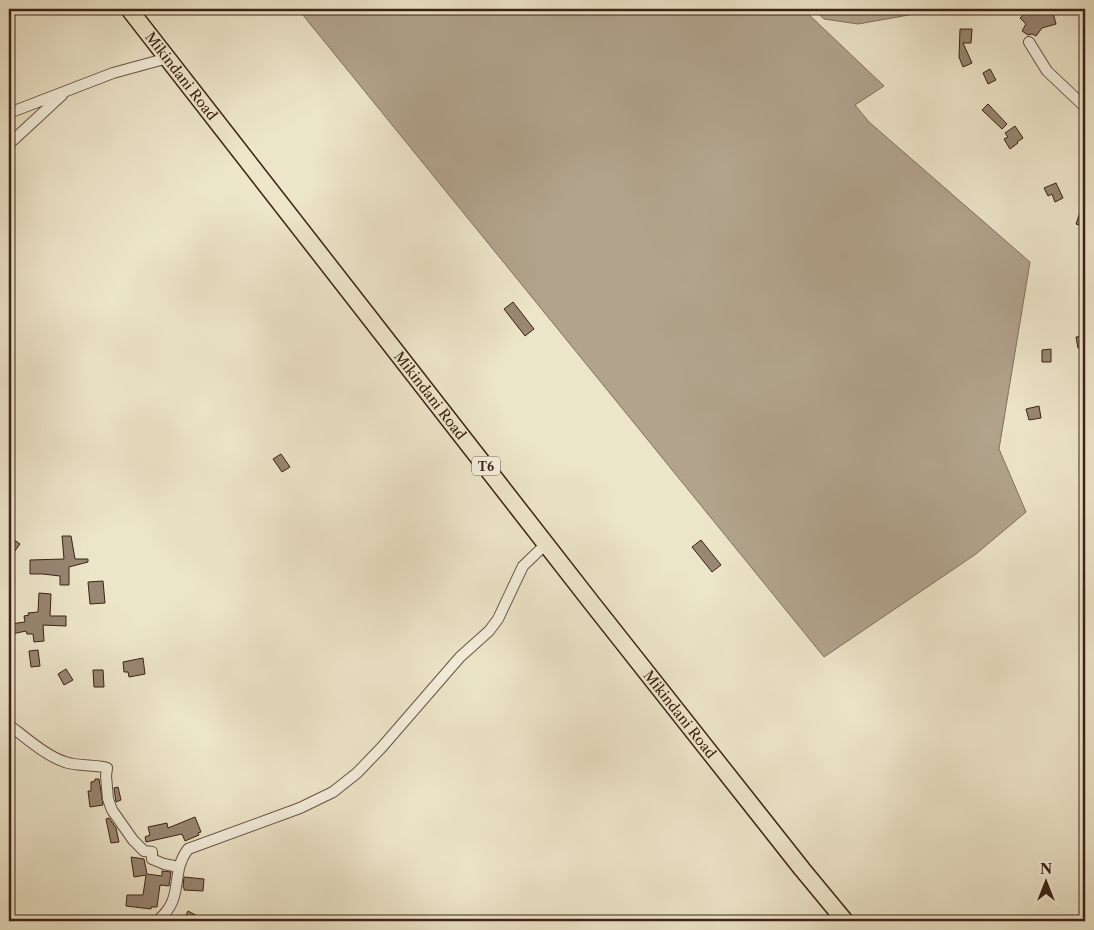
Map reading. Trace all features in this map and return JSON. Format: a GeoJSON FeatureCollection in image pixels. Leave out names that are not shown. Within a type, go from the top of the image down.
{"type":"FeatureCollection","features":[{"type":"Feature","properties":{"kind":"highway","name":"Mikindani Road"},"geometry":{"type":"LineString","coordinates":[[130,9],[546,544],[845,921]]}},
{"type":"Feature","properties":{"kind":"street"},"geometry":{"type":"LineString","coordinates":[[1029,42],[1047,71],[1085,107]]}},
{"type":"Feature","properties":{"kind":"street"},"geometry":{"type":"LineString","coordinates":[[9,113],[113,73],[168,58]]}},
{"type":"Feature","properties":{"kind":"street"},"geometry":{"type":"LineString","coordinates":[[9,144],[66,91]]}},
{"type":"Feature","properties":{"kind":"street"},"geometry":{"type":"LineString","coordinates":[[157,921],[169,911],[174,900],[178,887],[179,866],[188,849],[300,808],[333,792],[357,773],[460,657],[489,631],[498,619],[523,566],[546,544]]}},
{"type":"Feature","properties":{"kind":"street"},"geometry":{"type":"LineString","coordinates":[[9,725],[52,756],[65,762],[98,767],[104,766],[107,768],[109,805],[123,828],[144,851],[152,852],[152,859],[164,864],[179,866]]}},
{"type":"Feature","properties":{"kind":"shaded area"},"geometry":{"type":"Polygon","coordinates":[[[298,9],[803,9],[884,86],[855,105],[869,122],[1030,262],[999,449],[1026,512],[976,554],[824,657],[298,9]]]}},
{"type":"Feature","properties":{"kind":"shaded area"},"geometry":{"type":"Polygon","coordinates":[[[813,9],[916,9],[909,15],[858,24],[824,19],[813,9]]]}},
{"type":"Feature","properties":{"kind":"building"},"geometry":{"type":"Polygon","coordinates":[[[1030,9],[1052,9],[1056,24],[1042,28],[1036,36],[1028,35],[1022,31],[1026,24],[1020,18],[1030,9]]]}},
{"type":"Feature","properties":{"kind":"building"},"geometry":{"type":"Polygon","coordinates":[[[960,29],[972,29],[971,43],[963,43],[972,63],[963,67],[959,57],[960,29]]]}},
{"type":"Feature","properties":{"kind":"building"},"geometry":{"type":"Polygon","coordinates":[[[990,69],[996,80],[988,84],[983,73],[990,69]]]}},
{"type":"Feature","properties":{"kind":"building"},"geometry":{"type":"Polygon","coordinates":[[[988,104],[1007,124],[1002,129],[982,110],[988,104]]]}},
{"type":"Feature","properties":{"kind":"building"},"geometry":{"type":"Polygon","coordinates":[[[1015,126],[1023,138],[1010,149],[1004,139],[1008,137],[1005,133],[1015,126]]]}},
{"type":"Feature","properties":{"kind":"building"},"geometry":{"type":"Polygon","coordinates":[[[1056,183],[1063,198],[1055,202],[1052,194],[1048,196],[1044,188],[1056,183]]]}},
{"type":"Feature","properties":{"kind":"building"},"geometry":{"type":"Polygon","coordinates":[[[1085,201],[1085,227],[1076,224],[1085,201]]]}},
{"type":"Feature","properties":{"kind":"building"},"geometry":{"type":"Polygon","coordinates":[[[513,302],[534,329],[525,336],[504,309],[513,302]]]}},
{"type":"Feature","properties":{"kind":"building"},"geometry":{"type":"Polygon","coordinates":[[[1085,336],[1085,347],[1078,348],[1076,337],[1085,336]]]}},
{"type":"Feature","properties":{"kind":"building"},"geometry":{"type":"Polygon","coordinates":[[[1051,349],[1051,362],[1042,362],[1042,350],[1051,349]]]}},
{"type":"Feature","properties":{"kind":"building"},"geometry":{"type":"Polygon","coordinates":[[[1039,406],[1041,418],[1029,420],[1026,409],[1039,406]]]}},
{"type":"Feature","properties":{"kind":"building"},"geometry":{"type":"Polygon","coordinates":[[[281,454],[290,467],[282,472],[273,459],[281,454]]]}},
{"type":"Feature","properties":{"kind":"building"},"geometry":{"type":"Polygon","coordinates":[[[9,536],[20,544],[9,559],[9,536]]]}},
{"type":"Feature","properties":{"kind":"building"},"geometry":{"type":"Polygon","coordinates":[[[62,536],[71,536],[75,559],[88,559],[88,562],[69,567],[69,585],[60,585],[60,576],[30,574],[30,560],[64,559],[62,536]]]}},
{"type":"Feature","properties":{"kind":"building"},"geometry":{"type":"Polygon","coordinates":[[[701,540],[721,565],[712,572],[692,547],[701,540]]]}},
{"type":"Feature","properties":{"kind":"building"},"geometry":{"type":"Polygon","coordinates":[[[103,581],[105,603],[90,604],[88,582],[103,581]]]}},
{"type":"Feature","properties":{"kind":"building"},"geometry":{"type":"Polygon","coordinates":[[[39,593],[51,594],[50,616],[66,616],[66,626],[43,625],[44,641],[34,642],[33,634],[27,634],[26,631],[12,634],[10,624],[25,622],[24,616],[29,615],[28,613],[38,612],[39,593]]]}},
{"type":"Feature","properties":{"kind":"building"},"geometry":{"type":"Polygon","coordinates":[[[38,650],[40,666],[31,667],[29,651],[38,650]]]}},
{"type":"Feature","properties":{"kind":"building"},"geometry":{"type":"Polygon","coordinates":[[[143,658],[145,674],[129,677],[128,672],[124,672],[123,662],[143,658]]]}},
{"type":"Feature","properties":{"kind":"building"},"geometry":{"type":"Polygon","coordinates":[[[66,669],[73,680],[64,685],[58,674],[66,669]]]}},
{"type":"Feature","properties":{"kind":"building"},"geometry":{"type":"Polygon","coordinates":[[[93,670],[103,670],[104,687],[94,687],[93,670]]]}},
{"type":"Feature","properties":{"kind":"building"},"geometry":{"type":"Polygon","coordinates":[[[95,779],[99,779],[103,805],[90,807],[88,791],[91,791],[91,782],[95,781],[95,779]]]}},
{"type":"Feature","properties":{"kind":"building"},"geometry":{"type":"Polygon","coordinates":[[[118,787],[121,800],[116,802],[114,788],[118,787]]]}},
{"type":"Feature","properties":{"kind":"building"},"geometry":{"type":"Polygon","coordinates":[[[195,817],[201,832],[198,833],[199,835],[185,841],[182,834],[146,842],[145,837],[150,835],[148,827],[167,823],[168,828],[195,817]]]}},
{"type":"Feature","properties":{"kind":"building"},"geometry":{"type":"Polygon","coordinates":[[[109,818],[116,828],[119,842],[111,843],[106,819],[109,818]]]}},
{"type":"Feature","properties":{"kind":"building"},"geometry":{"type":"Polygon","coordinates":[[[131,857],[144,859],[147,874],[162,876],[162,871],[171,872],[169,886],[160,885],[157,907],[151,907],[151,909],[126,906],[127,895],[143,895],[146,875],[134,877],[131,857]]]}},
{"type":"Feature","properties":{"kind":"building"},"geometry":{"type":"Polygon","coordinates":[[[184,877],[204,879],[203,891],[184,890],[184,877]]]}},
{"type":"Feature","properties":{"kind":"building"},"geometry":{"type":"Polygon","coordinates":[[[188,911],[207,921],[188,921],[184,919],[188,911]]]}}]}
